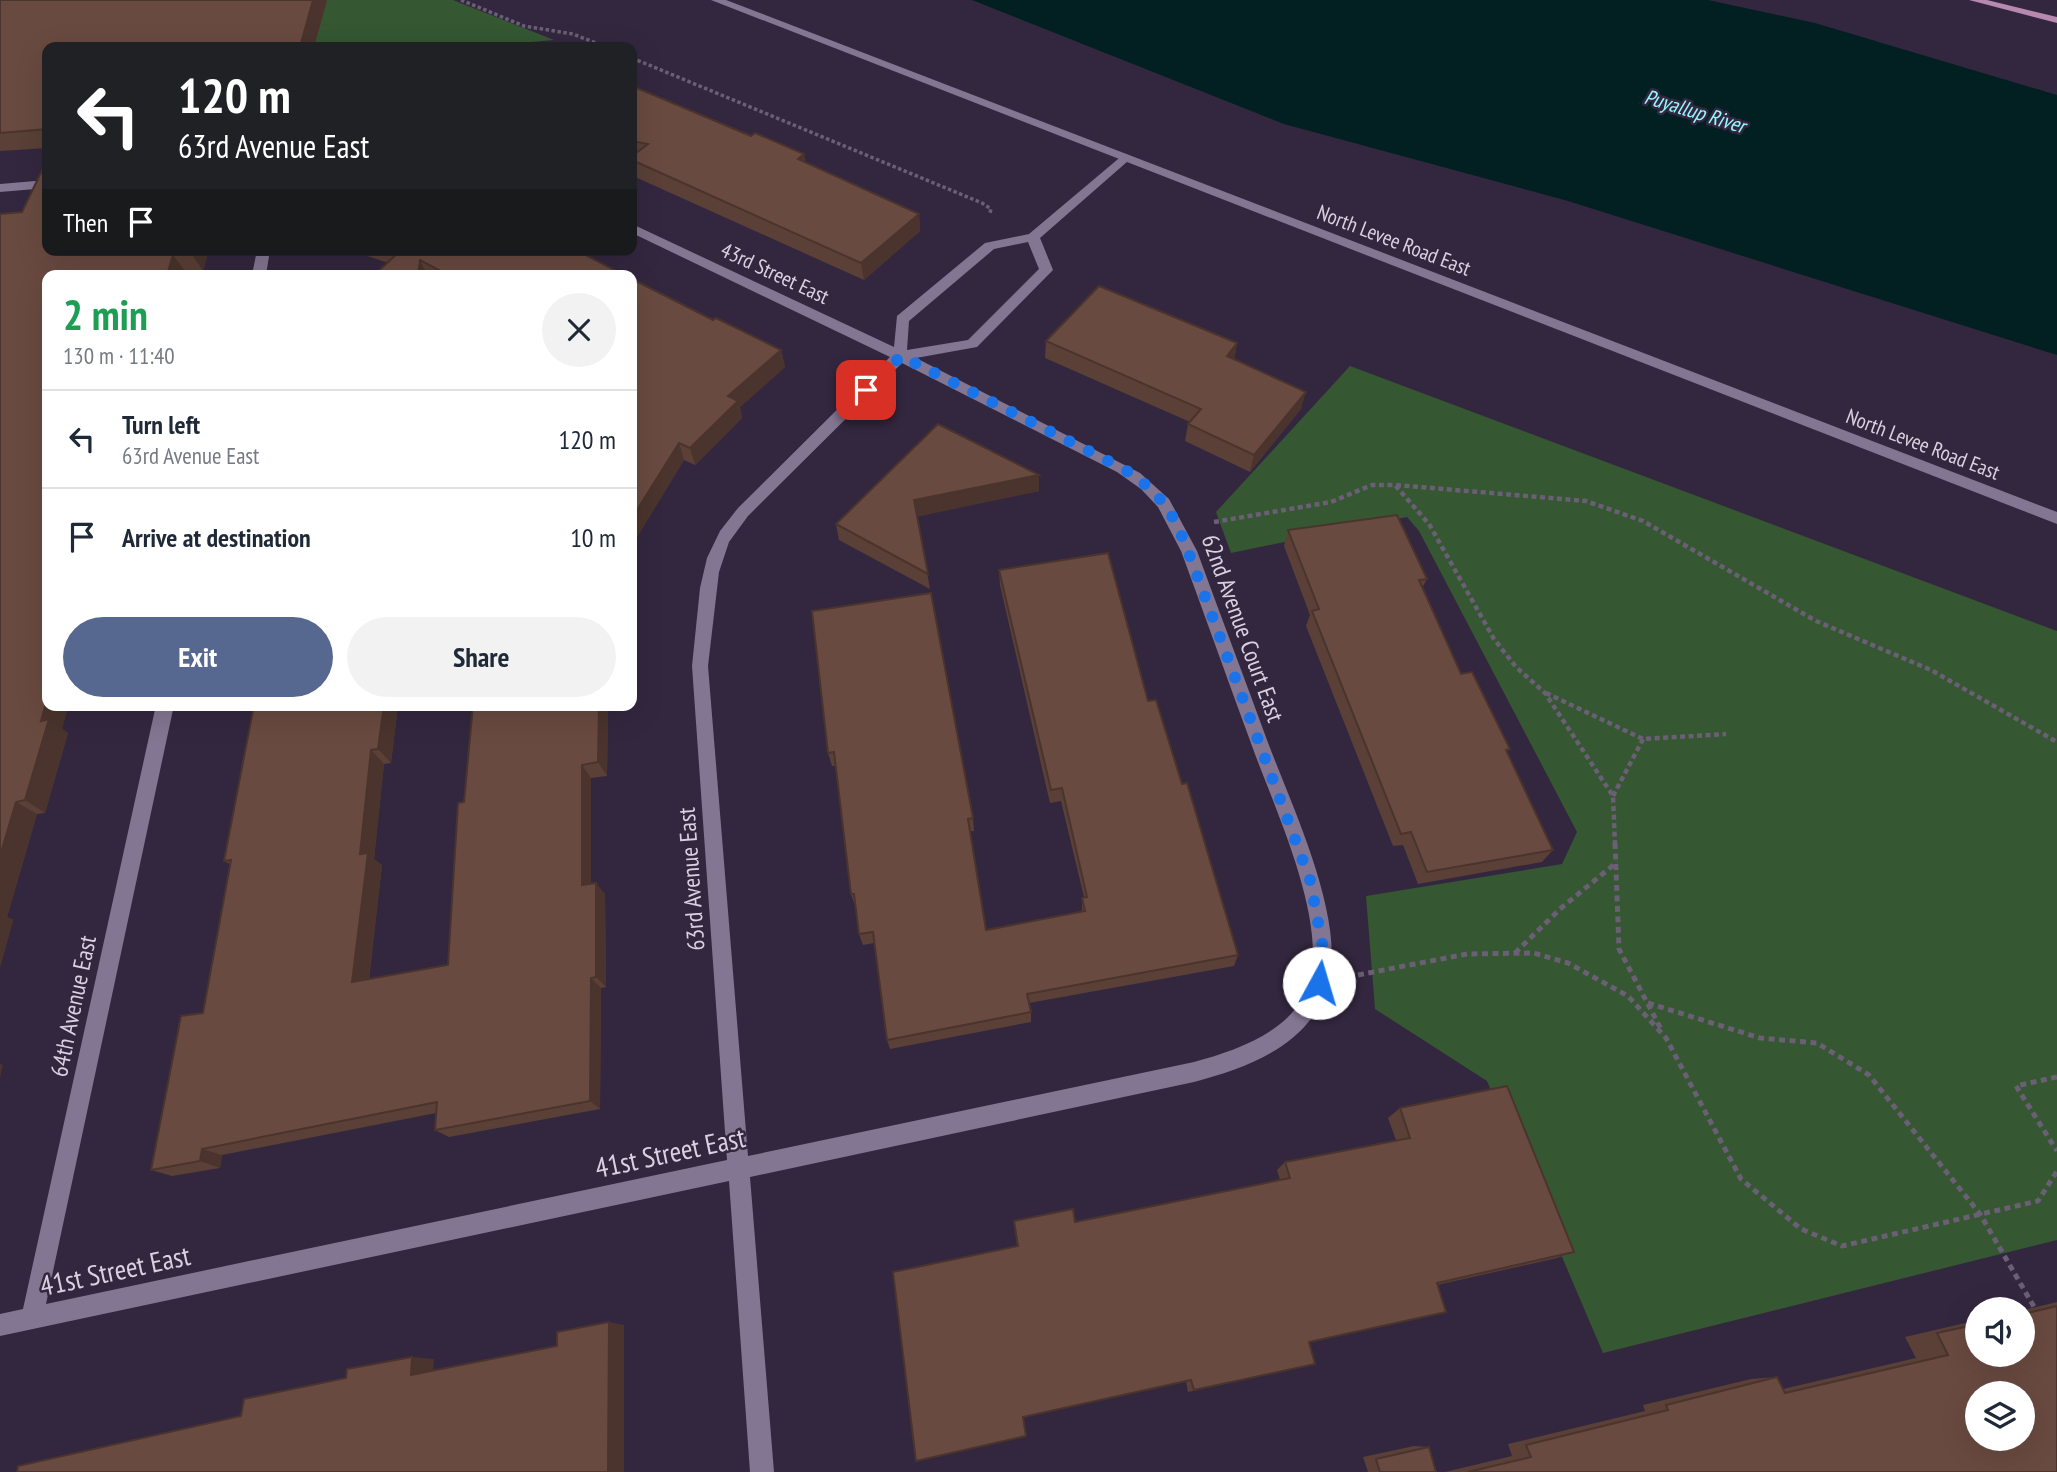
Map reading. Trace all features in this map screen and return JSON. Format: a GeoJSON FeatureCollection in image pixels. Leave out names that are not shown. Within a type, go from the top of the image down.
{"type":"FeatureCollection","features":[{"type":"Feature","properties":{"kind":"main road"},"geometry":{"type":"LineString","coordinates":[[1974,0],[2057,20]]}},
{"type":"Feature","properties":{"kind":"street","name":"North Levee Road East"},"geometry":{"type":"LineString","coordinates":[[716,0],[2057,518]]}},
{"type":"Feature","properties":{"kind":"street"},"geometry":{"type":"LineString","coordinates":[[1033,237],[1046,270],[972,344],[901,356],[902,319],[990,246],[1033,237],[1124,158]]}},
{"type":"Feature","properties":{"kind":"street"},"geometry":{"type":"LineString","coordinates":[[0,188],[42,184]]}},
{"type":"Feature","properties":{"kind":"street","name":"43rd Street East"},"geometry":{"type":"LineString","coordinates":[[637,230],[901,356]]}},
{"type":"Feature","properties":{"kind":"street","name":"62nd Avenue Court East"},"geometry":{"type":"LineString","coordinates":[[901,356],[1122,468],[1147,484],[1167,506],[1179,528],[1310,880],[1323,948],[1319,983]]}},
{"type":"Feature","properties":{"kind":"street","name":"63rd Avenue East"},"geometry":{"type":"LineString","coordinates":[[762,1472],[700,666],[704,612],[722,541],[743,512],[901,356]]}},
{"type":"Feature","properties":{"kind":"street","name":"64th Avenue East"},"geometry":{"type":"LineString","coordinates":[[32,1318],[164,711]]}},
{"type":"Feature","properties":{"kind":"street","name":"41st Street East"},"geometry":{"type":"LineString","coordinates":[[0,1325],[1194,1072],[1238,1060],[1275,1040],[1301,1017],[1319,983]]}},
{"type":"Feature","properties":{"kind":"path"},"geometry":{"type":"LineString","coordinates":[[461,0],[524,26],[573,34],[593,42]]}},
{"type":"Feature","properties":{"kind":"path"},"geometry":{"type":"LineString","coordinates":[[637,60],[982,202],[991,209],[989,217]]}},
{"type":"Feature","properties":{"kind":"path"},"geometry":{"type":"LineString","coordinates":[[1179,528],[1331,502],[1373,485],[1586,501],[1643,521],[1816,621],[1931,670],[2057,742]]}},
{"type":"Feature","properties":{"kind":"path"},"geometry":{"type":"LineString","coordinates":[[1395,485],[1429,524],[1494,639],[1516,667],[1545,693],[1613,796],[1619,949],[1741,1179],[1801,1229],[1842,1246],[2038,1201],[2057,1171]]}},
{"type":"Feature","properties":{"kind":"path"},"geometry":{"type":"LineString","coordinates":[[1545,693],[1643,739],[1726,734]]}},
{"type":"Feature","properties":{"kind":"path"},"geometry":{"type":"LineString","coordinates":[[1613,796],[1643,739]]}},
{"type":"Feature","properties":{"kind":"path"},"geometry":{"type":"LineString","coordinates":[[1515,953],[1560,909],[1617,861]]}},
{"type":"Feature","properties":{"kind":"path"},"geometry":{"type":"LineString","coordinates":[[1319,983],[1467,954],[1534,953],[1568,963],[1628,996],[1666,1038]]}},
{"type":"Feature","properties":{"kind":"path"},"geometry":{"type":"LineString","coordinates":[[1647,1003],[1760,1038],[1816,1043],[1869,1075],[1980,1214],[2043,1322]]}},
{"type":"Feature","properties":{"kind":"path"},"geometry":{"type":"LineString","coordinates":[[2057,1077],[2016,1086],[2057,1151]]}},
{"type":"Feature","properties":{"kind":"green space"},"geometry":{"type":"Polygon","coordinates":[[[326,0],[453,0],[554,40],[531,42],[313,42],[326,0]]]}},
{"type":"Feature","properties":{"kind":"green space"},"geometry":{"type":"Polygon","coordinates":[[[1350,366],[2057,631],[2057,1240],[1603,1353],[1487,1081],[1375,1009],[1366,896],[1562,864],[1577,832],[1419,531],[1407,517],[1231,553],[1216,512],[1350,366]]]}},
{"type":"Feature","properties":{"kind":"water","name":"Puyallup River"},"geometry":{"type":"Polygon","coordinates":[[[972,0],[1708,0],[1815,23],[2057,95],[2057,355],[1568,201],[1284,124],[972,0]]]}},
{"type":"Feature","properties":{"kind":"building"},"geometry":{"type":"Polygon","coordinates":[[[0,0],[313,0],[301,42],[42,42],[42,129],[0,133],[0,0]]]}},
{"type":"Feature","properties":{"kind":"building"},"geometry":{"type":"Polygon","coordinates":[[[637,88],[751,136],[755,133],[804,154],[798,159],[919,214],[861,263],[637,162],[637,152],[648,144],[637,142],[637,88]]]}},
{"type":"Feature","properties":{"kind":"building"},"geometry":{"type":"Polygon","coordinates":[[[42,170],[42,256],[173,256],[168,270],[42,270],[44,711],[41,721],[49,719],[25,800],[16,802],[0,856],[0,214],[22,212],[42,170]]]}},
{"type":"Feature","properties":{"kind":"building"},"geometry":{"type":"Polygon","coordinates":[[[395,256],[588,256],[614,270],[439,270],[420,260],[419,270],[379,270],[395,256]]]}},
{"type":"Feature","properties":{"kind":"building"},"geometry":{"type":"Polygon","coordinates":[[[637,282],[713,320],[716,318],[781,350],[728,396],[738,401],[690,448],[679,443],[637,510],[637,282]]]}},
{"type":"Feature","properties":{"kind":"building"},"geometry":{"type":"Polygon","coordinates":[[[1099,286],[1237,343],[1227,356],[1306,392],[1254,455],[1188,424],[1201,409],[1046,341],[1099,286]]]}},
{"type":"Feature","properties":{"kind":"building"},"geometry":{"type":"Polygon","coordinates":[[[938,424],[1039,475],[914,500],[928,574],[836,524],[938,424]]]}},
{"type":"Feature","properties":{"kind":"building"},"geometry":{"type":"Polygon","coordinates":[[[1397,515],[1427,579],[1419,580],[1461,674],[1472,672],[1510,749],[1506,750],[1553,850],[1427,872],[1411,832],[1401,834],[1312,611],[1319,609],[1288,530],[1397,515]]]}},
{"type":"Feature","properties":{"kind":"building"},"geometry":{"type":"Polygon","coordinates":[[[1108,553],[1148,701],[1156,700],[1182,784],[1187,783],[1238,955],[1027,994],[1031,1012],[887,1040],[873,932],[859,934],[854,894],[851,894],[834,752],[828,753],[812,611],[931,593],[973,818],[968,819],[986,930],[1085,911],[1082,898],[1087,897],[1062,788],[1051,790],[999,570],[1108,553]]]}},
{"type":"Feature","properties":{"kind":"building"},"geometry":{"type":"Polygon","coordinates":[[[253,711],[383,711],[378,749],[371,750],[360,854],[368,853],[352,982],[448,965],[458,803],[464,802],[472,711],[599,711],[598,762],[582,765],[582,885],[596,883],[596,977],[591,978],[590,1101],[435,1130],[437,1102],[202,1149],[200,1161],[151,1170],[181,1016],[203,1013],[231,860],[224,861],[253,711]]]}},
{"type":"Feature","properties":{"kind":"building"},"geometry":{"type":"Polygon","coordinates":[[[1507,1086],[1574,1252],[1437,1283],[1446,1312],[1309,1342],[1315,1364],[1194,1390],[1191,1380],[1023,1417],[1026,1436],[916,1461],[893,1272],[1018,1246],[1014,1221],[1073,1209],[1075,1222],[1290,1178],[1285,1162],[1410,1138],[1400,1108],[1507,1086]]]}},
{"type":"Feature","properties":{"kind":"building"},"geometry":{"type":"Polygon","coordinates":[[[2057,1306],[2057,1472],[1468,1472],[1531,1457],[1526,1445],[1668,1410],[1666,1405],[1777,1377],[1785,1393],[1948,1355],[1937,1333],[1965,1327],[1965,1367],[2035,1367],[2035,1311],[2057,1306]]]}},
{"type":"Feature","properties":{"kind":"building"},"geometry":{"type":"Polygon","coordinates":[[[609,1322],[608,1472],[17,1472],[18,1466],[241,1416],[244,1399],[346,1378],[347,1369],[412,1357],[411,1375],[557,1346],[557,1332],[609,1322]]]}},
{"type":"Feature","properties":{"kind":"building"},"geometry":{"type":"Polygon","coordinates":[[[1429,1447],[1436,1472],[1380,1472],[1376,1459],[1429,1447]]]}},
{"type":"Feature","properties":{"kind":"route"},"geometry":{"type":"LineString","coordinates":[[866,390],[901,356],[1122,468],[1147,484],[1167,506],[1188,551],[1310,880],[1323,948],[1319,983]]}}]}
